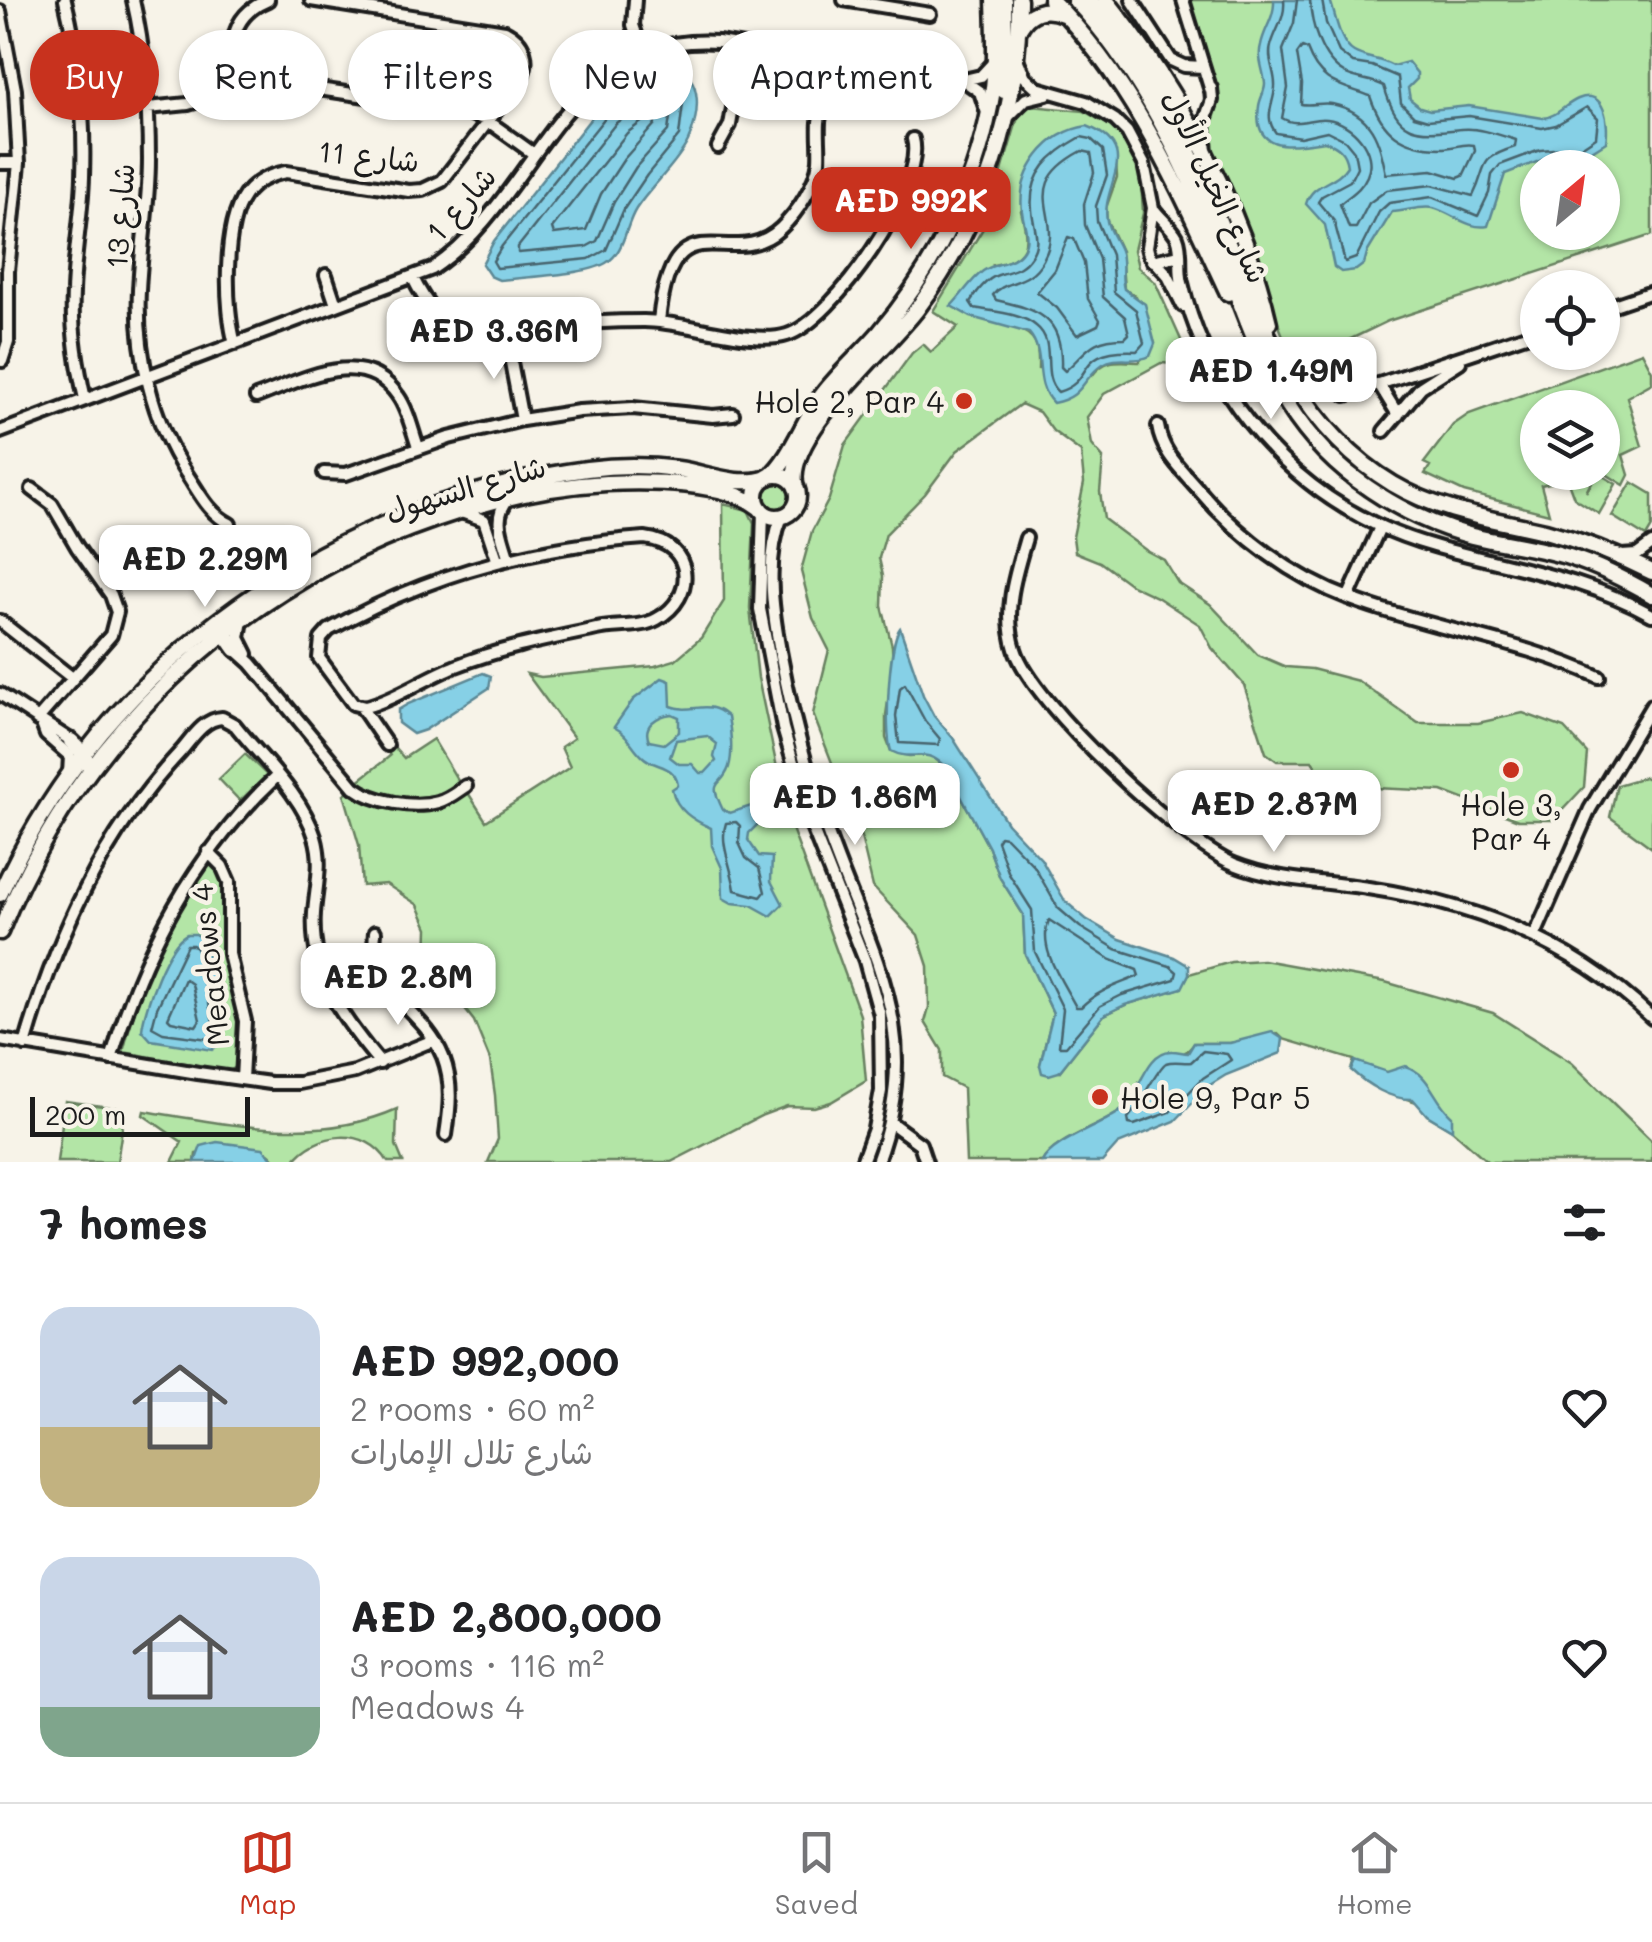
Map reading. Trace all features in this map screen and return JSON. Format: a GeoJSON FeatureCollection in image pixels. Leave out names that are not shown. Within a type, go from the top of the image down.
{"type":"FeatureCollection","features":[{"type":"Feature","properties":{"kind":"main road"},"geometry":{"type":"LineString","coordinates":[[994,0],[994,62],[987,119],[975,164],[948,229],[923,274],[880,332],[818,399],[779,468],[757,492],[761,510],[782,516],[796,506],[797,460],[829,408],[900,330],[949,261],[984,192],[1006,124],[1018,61],[1019,0]]}},
{"type":"Feature","properties":{"kind":"main road"},"geometry":{"type":"LineString","coordinates":[[1004,0],[1006,124]]}},
{"type":"Feature","properties":{"kind":"main road"},"geometry":{"type":"LineString","coordinates":[[1051,0],[1108,70],[1143,124],[1257,349]]}},
{"type":"Feature","properties":{"kind":"main road","name":"شارع الخيل الأول"},"geometry":{"type":"LineString","coordinates":[[1075,0],[1103,25],[1152,86],[1192,161],[1260,320],[1294,386],[1337,441],[1391,483],[1450,510],[1558,535],[1651,568]]}},
{"type":"Feature","properties":{"kind":"main road","name":"شارع الخيل الأول"},"geometry":{"type":"LineString","coordinates":[[1090,0],[1182,166],[1211,228],[1257,349],[1299,425],[1354,478],[1382,498],[1444,528],[1587,563],[1652,594]]}},
{"type":"Feature","properties":{"kind":"main road"},"geometry":{"type":"LineString","coordinates":[[1106,0],[1178,105],[1206,155],[1247,256],[1272,341]]}},
{"type":"Feature","properties":{"kind":"main road"},"geometry":{"type":"LineString","coordinates":[[1019,31],[1025,19],[1036,12],[1052,10],[1066,16]]}},
{"type":"Feature","properties":{"kind":"main road","name":"شارع السهول"},"geometry":{"type":"LineString","coordinates":[[0,894],[30,834],[68,776],[95,739],[163,665],[222,616],[307,560],[380,524],[446,500],[522,480],[630,466],[681,470],[739,482],[768,478]]}},
{"type":"Feature","properties":{"kind":"main road"},"geometry":{"type":"LineString","coordinates":[[768,478],[785,477],[796,488]]}},
{"type":"Feature","properties":{"kind":"main road","name":"شارع السهول"},"geometry":{"type":"LineString","coordinates":[[0,932],[53,825],[127,724],[171,678],[224,633],[338,560],[453,513],[509,498],[594,483],[649,482],[738,496],[761,510]]}},
{"type":"Feature","properties":{"kind":"main road"},"geometry":{"type":"LineString","coordinates":[[1587,563],[1603,563],[1632,576],[1651,568]]}},
{"type":"Feature","properties":{"kind":"main road"},"geometry":{"type":"LineString","coordinates":[[236,649],[224,633],[224,622],[264,587]]}},
{"type":"Feature","properties":{"kind":"main road"},"geometry":{"type":"LineString","coordinates":[[53,825],[86,766],[84,754],[66,741]]}},
{"type":"Feature","properties":{"kind":"street"},"geometry":{"type":"LineString","coordinates":[[65,0],[82,119],[83,191],[73,313],[77,361],[86,399]]}},
{"type":"Feature","properties":{"kind":"street","name":"شارع 13"},"geometry":{"type":"LineString","coordinates":[[133,0],[137,30]]}},
{"type":"Feature","properties":{"kind":"street"},"geometry":{"type":"LineString","coordinates":[[236,30],[242,12],[268,0]]}},
{"type":"Feature","properties":{"kind":"street"},"geometry":{"type":"LineString","coordinates":[[310,0],[504,30]]}},
{"type":"Feature","properties":{"kind":"street"},"geometry":{"type":"LineString","coordinates":[[634,0],[634,30]]}},
{"type":"Feature","properties":{"kind":"street"},"geometry":{"type":"LineString","coordinates":[[844,0],[930,14]]}},
{"type":"Feature","properties":{"kind":"street"},"geometry":{"type":"LineString","coordinates":[[1132,0],[1171,60],[1203,68]]}},
{"type":"Feature","properties":{"kind":"street"},"geometry":{"type":"LineString","coordinates":[[1183,0],[1211,91],[1204,123],[1206,155]]}},
{"type":"Feature","properties":{"kind":"street"},"geometry":{"type":"LineString","coordinates":[[0,10],[15,90],[18,163],[8,271],[8,337],[2,361]]}},
{"type":"Feature","properties":{"kind":"street"},"geometry":{"type":"LineString","coordinates":[[529,48],[536,45]]}},
{"type":"Feature","properties":{"kind":"street"},"geometry":{"type":"LineString","coordinates":[[1018,61],[1030,83],[1053,94],[1086,102],[1127,132],[1144,164],[1152,208],[1147,247],[1193,318]]}},
{"type":"Feature","properties":{"kind":"street"},"geometry":{"type":"LineString","coordinates":[[968,79],[981,76],[994,62]]}},
{"type":"Feature","properties":{"kind":"street"},"geometry":{"type":"LineString","coordinates":[[968,84],[980,92],[987,119]]}},
{"type":"Feature","properties":{"kind":"street"},"geometry":{"type":"LineString","coordinates":[[328,90],[452,109],[488,121],[534,154]]}},
{"type":"Feature","properties":{"kind":"street"},"geometry":{"type":"LineString","coordinates":[[1006,124],[1026,99],[1053,94]]}},
{"type":"Feature","properties":{"kind":"street"},"geometry":{"type":"LineString","coordinates":[[1178,105],[1196,112],[1208,109]]}},
{"type":"Feature","properties":{"kind":"street","name":"شارع 13"},"geometry":{"type":"LineString","coordinates":[[148,120],[149,174],[139,312],[148,377],[160,422],[180,463],[211,511],[230,524]]}},
{"type":"Feature","properties":{"kind":"street","name":"شارع 1"},"geometry":{"type":"LineString","coordinates":[[0,432],[413,278],[441,263],[464,242],[561,120]]}},
{"type":"Feature","properties":{"kind":"street"},"geometry":{"type":"LineString","coordinates":[[718,147],[731,120]]}},
{"type":"Feature","properties":{"kind":"street"},"geometry":{"type":"LineString","coordinates":[[659,321],[664,282],[680,256],[709,243],[746,244],[782,227],[810,186],[819,160],[820,120]]}},
{"type":"Feature","properties":{"kind":"street","name":"شارع 11"},"geometry":{"type":"LineString","coordinates":[[235,344],[226,290],[236,217],[246,187],[269,176],[294,172],[423,190],[442,181],[488,121]]}},
{"type":"Feature","properties":{"kind":"street"},"geometry":{"type":"LineString","coordinates":[[413,278],[430,306],[458,332],[481,339],[580,324],[659,321],[766,338],[790,334],[812,322],[851,279],[884,230],[914,163],[913,139]]}},
{"type":"Feature","properties":{"kind":"street"},"geometry":{"type":"LineString","coordinates":[[0,163],[18,163]]}},
{"type":"Feature","properties":{"kind":"street"},"geometry":{"type":"LineString","coordinates":[[1152,208],[1176,235],[1181,280],[1218,376],[1259,437],[1320,494],[1380,527],[1432,546],[1567,578],[1652,615]]}},
{"type":"Feature","properties":{"kind":"street"},"geometry":{"type":"LineString","coordinates":[[1158,260],[1180,255]]}},
{"type":"Feature","properties":{"kind":"street"},"geometry":{"type":"LineString","coordinates":[[326,275],[336,306]]}},
{"type":"Feature","properties":{"kind":"street"},"geometry":{"type":"LineString","coordinates":[[1620,303],[1652,292]]}},
{"type":"Feature","properties":{"kind":"street"},"geometry":{"type":"LineString","coordinates":[[506,336],[522,420]]}},
{"type":"Feature","properties":{"kind":"street"},"geometry":{"type":"LineString","coordinates":[[1346,395],[1520,337]]}},
{"type":"Feature","properties":{"kind":"street"},"geometry":{"type":"LineString","coordinates":[[1384,431],[1421,387],[1478,352]]}},
{"type":"Feature","properties":{"kind":"street"},"geometry":{"type":"LineString","coordinates":[[256,397],[330,370],[363,370],[384,380],[399,397],[418,447]]}},
{"type":"Feature","properties":{"kind":"street"},"geometry":{"type":"LineString","coordinates":[[1415,372],[1421,387]]}},
{"type":"Feature","properties":{"kind":"street"},"geometry":{"type":"LineString","coordinates":[[1379,384],[1398,415]]}},
{"type":"Feature","properties":{"kind":"street"},"geometry":{"type":"LineString","coordinates":[[324,472],[352,472],[418,447],[522,420],[615,408],[713,416],[733,414]]}},
{"type":"Feature","properties":{"kind":"street"},"geometry":{"type":"LineString","coordinates":[[1158,426],[1165,450],[1238,530],[1290,569],[1348,598],[1498,640],[1599,677]]}},
{"type":"Feature","properties":{"kind":"street"},"geometry":{"type":"LineString","coordinates":[[32,489],[52,504],[116,606],[116,624],[111,634],[71,677],[41,722]]}},
{"type":"Feature","properties":{"kind":"street"},"geometry":{"type":"LineString","coordinates":[[503,558],[493,524],[509,498]]}},
{"type":"Feature","properties":{"kind":"street"},"geometry":{"type":"LineString","coordinates":[[761,510],[760,610],[779,712],[813,830],[864,961],[880,1016],[881,1091],[862,1162]]}},
{"type":"Feature","properties":{"kind":"street"},"geometry":{"type":"LineString","coordinates":[[453,513],[474,514],[493,524]]}},
{"type":"Feature","properties":{"kind":"street"},"geometry":{"type":"LineString","coordinates":[[782,516],[772,566],[776,628],[796,724],[825,826],[888,992],[897,1056],[890,1122],[877,1162]]}},
{"type":"Feature","properties":{"kind":"street"},"geometry":{"type":"LineString","coordinates":[[1348,598],[1380,527]]}},
{"type":"Feature","properties":{"kind":"street"},"geometry":{"type":"LineString","coordinates":[[1026,538],[1009,606],[1010,629],[1026,674],[1056,711],[1190,839],[1259,872],[1427,899],[1535,934],[1606,979],[1652,1018]]}},
{"type":"Feature","properties":{"kind":"street"},"geometry":{"type":"LineString","coordinates":[[360,707],[373,705],[461,664],[521,644],[650,622],[670,610],[684,579],[678,551],[657,539],[604,540],[503,558],[396,596],[324,634],[318,645],[319,658],[387,745]]}},
{"type":"Feature","properties":{"kind":"street"},"geometry":{"type":"LineString","coordinates":[[1616,555],[1637,555],[1652,544]]}},
{"type":"Feature","properties":{"kind":"street"},"geometry":{"type":"LineString","coordinates":[[0,620],[71,677]]}},
{"type":"Feature","properties":{"kind":"street"},"geometry":{"type":"LineString","coordinates":[[242,620],[239,638],[252,664]]}},
{"type":"Feature","properties":{"kind":"street"},"geometry":{"type":"LineString","coordinates":[[212,643],[227,644],[252,664],[354,787],[364,794],[428,804],[444,800],[466,786]]}},
{"type":"Feature","properties":{"kind":"street"},"geometry":{"type":"LineString","coordinates":[[0,694],[41,722],[46,735],[82,744],[95,739]]}},
{"type":"Feature","properties":{"kind":"street"},"geometry":{"type":"LineString","coordinates":[[1535,934],[1590,809],[1652,705]]}},
{"type":"Feature","properties":{"kind":"street"},"geometry":{"type":"LineString","coordinates":[[26,1045],[55,952],[79,898],[134,808],[185,746],[217,718],[227,719],[304,814],[316,841],[320,870],[314,932],[322,976],[342,1016],[380,1063]]}},
{"type":"Feature","properties":{"kind":"street"},"geometry":{"type":"LineString","coordinates":[[66,741],[71,758],[68,776]]}},
{"type":"Feature","properties":{"kind":"street","name":"Meadows 4"},"geometry":{"type":"LineString","coordinates":[[111,1059],[151,950],[173,906],[208,852],[276,777]]}},
{"type":"Feature","properties":{"kind":"street","name":"Meadows 4"},"geometry":{"type":"LineString","coordinates":[[208,852],[222,866],[228,882],[229,954],[245,1021],[242,1079]]}},
{"type":"Feature","properties":{"kind":"street"},"geometry":{"type":"LineString","coordinates":[[375,932],[373,949],[380,977],[434,1040],[450,1084],[446,1134]]}},
{"type":"Feature","properties":{"kind":"street","name":"Meadows 4"},"geometry":{"type":"LineString","coordinates":[[0,1040],[270,1082],[313,1081],[355,1072],[434,1040]]}},
{"type":"Feature","properties":{"kind":"street"},"geometry":{"type":"LineString","coordinates":[[890,1122],[920,1144],[926,1162]]}},
{"type":"Feature","properties":{"kind":"street"},"geometry":{"type":"LineString","coordinates":[[884,1142],[907,1135]]}},
{"type":"Feature","properties":{"kind":"green space"},"geometry":{"type":"Polygon","coordinates":[[[1190,0],[1652,0],[1652,235],[1620,245],[1620,150],[1520,150],[1520,250],[1606,250],[1545,270],[1520,270],[1520,278],[1388,321],[1295,366],[1213,160],[1208,128],[1218,98],[1190,0]]]}},
{"type":"Feature","properties":{"kind":"green space"},"geometry":{"type":"Polygon","coordinates":[[[1031,106],[1084,111],[1130,144],[1140,163],[1143,213],[1134,250],[1138,267],[1155,282],[1199,380],[1174,364],[1161,363],[1104,394],[1087,417],[1092,445],[1103,458],[1100,492],[1104,519],[1164,560],[1178,583],[1210,604],[1258,655],[1286,667],[1358,681],[1418,723],[1478,723],[1523,713],[1564,728],[1587,753],[1584,787],[1553,820],[1518,820],[1442,791],[1329,786],[1312,761],[1277,761],[1266,753],[1244,685],[1212,648],[1200,625],[1100,562],[1075,552],[1073,537],[1084,483],[1081,452],[1053,431],[1039,412],[1021,404],[957,451],[925,494],[886,534],[879,558],[882,606],[893,667],[886,738],[891,751],[909,756],[931,755],[945,767],[989,848],[1000,878],[1023,914],[1025,954],[1053,1013],[1040,1065],[1059,1072],[1104,1015],[1181,988],[1189,974],[1231,962],[1263,960],[1385,982],[1493,1013],[1572,1063],[1652,1141],[1652,1162],[1488,1162],[1452,1130],[1427,1115],[1417,1102],[1386,1093],[1351,1070],[1354,1060],[1283,1039],[1278,1034],[1230,1043],[1194,1043],[1185,1052],[1148,1071],[1122,1110],[1056,1147],[1042,1162],[966,1162],[963,1088],[942,1077],[942,1050],[925,1022],[929,1007],[928,966],[918,935],[873,887],[861,837],[813,714],[829,650],[813,618],[801,571],[845,445],[912,353],[923,344],[931,352],[958,327],[933,311],[987,222],[1019,114],[1031,106]],[[1116,161],[1021,211],[1024,248],[1014,259],[993,265],[1014,327],[1035,342],[1038,369],[1092,376],[1107,363],[1139,362],[1155,343],[1136,296],[1124,289],[1121,251],[1107,221],[1106,208],[1117,177],[1116,161]]]}},
{"type":"Feature","properties":{"kind":"green space"},"geometry":{"type":"Polygon","coordinates":[[[1642,352],[1652,371],[1652,383],[1627,397],[1642,446],[1623,455],[1629,475],[1624,485],[1620,483],[1620,390],[1536,390],[1592,370],[1620,370],[1620,360],[1642,352]]]}},
{"type":"Feature","properties":{"kind":"green space"},"geometry":{"type":"Polygon","coordinates":[[[1520,396],[1520,490],[1542,490],[1549,514],[1464,492],[1425,474],[1430,466],[1424,463],[1453,425],[1469,414],[1520,396]]]}},
{"type":"Feature","properties":{"kind":"green space"},"geometry":{"type":"Polygon","coordinates":[[[777,481],[789,485],[793,497],[789,509],[777,513],[765,509],[761,497],[765,485],[777,481]]]}},
{"type":"Feature","properties":{"kind":"green space"},"geometry":{"type":"Polygon","coordinates":[[[1632,482],[1652,494],[1652,527],[1646,537],[1612,516],[1632,482]]]}},
{"type":"Feature","properties":{"kind":"green space"},"geometry":{"type":"Polygon","coordinates":[[[1571,490],[1613,490],[1599,514],[1574,498],[1571,490]]]}},
{"type":"Feature","properties":{"kind":"green space"},"geometry":{"type":"Polygon","coordinates":[[[723,504],[748,510],[754,523],[750,608],[758,678],[787,815],[860,1015],[866,1081],[831,1102],[814,1107],[787,1106],[763,1115],[671,1162],[488,1162],[498,1139],[490,1060],[474,1021],[427,961],[428,928],[418,905],[386,884],[362,886],[359,845],[344,794],[350,790],[428,809],[444,805],[467,791],[486,821],[570,767],[561,747],[574,738],[527,674],[541,677],[655,666],[675,660],[701,638],[724,601],[723,504]]]}},
{"type":"Feature","properties":{"kind":"green space"},"geometry":{"type":"Polygon","coordinates":[[[433,739],[460,784],[435,795],[408,798],[369,789],[357,782],[390,756],[388,752],[394,747],[404,758],[433,739]]]}},
{"type":"Feature","properties":{"kind":"green space"},"geometry":{"type":"Polygon","coordinates":[[[245,754],[267,775],[240,801],[219,779],[245,754]]]}},
{"type":"Feature","properties":{"kind":"green space"},"geometry":{"type":"Polygon","coordinates":[[[1644,777],[1652,781],[1652,848],[1610,817],[1617,785],[1644,777]]]}},
{"type":"Feature","properties":{"kind":"green space"},"geometry":{"type":"Polygon","coordinates":[[[209,861],[225,883],[224,951],[241,1032],[237,1066],[230,1071],[123,1052],[158,953],[209,861]]]}},
{"type":"Feature","properties":{"kind":"green space"},"geometry":{"type":"Polygon","coordinates":[[[65,1101],[125,1109],[117,1162],[57,1162],[65,1101]]]}},
{"type":"Feature","properties":{"kind":"green space"},"geometry":{"type":"Polygon","coordinates":[[[397,1109],[396,1145],[403,1162],[388,1162],[367,1142],[341,1137],[315,1144],[293,1162],[276,1162],[261,1149],[240,1147],[196,1154],[195,1162],[172,1162],[182,1142],[143,1115],[144,1111],[240,1126],[304,1129],[366,1120],[397,1109]]]}},
{"type":"Feature","properties":{"kind":"water"},"geometry":{"type":"Polygon","coordinates":[[[1274,0],[1330,0],[1341,36],[1349,48],[1393,66],[1408,62],[1417,73],[1417,79],[1408,88],[1410,99],[1430,110],[1469,106],[1543,118],[1578,99],[1595,98],[1604,110],[1606,142],[1593,150],[1520,150],[1520,168],[1505,174],[1488,226],[1467,223],[1433,208],[1392,212],[1364,264],[1356,270],[1341,272],[1334,267],[1325,225],[1306,204],[1313,191],[1347,166],[1345,157],[1325,141],[1289,145],[1269,140],[1259,122],[1265,84],[1260,50],[1274,0]]]}},
{"type":"Feature","properties":{"kind":"water"},"geometry":{"type":"Polygon","coordinates":[[[693,84],[697,110],[688,141],[636,209],[621,246],[606,263],[570,273],[499,280],[490,276],[482,264],[494,241],[590,120],[693,120],[693,84]]]}},
{"type":"Feature","properties":{"kind":"water"},"geometry":{"type":"Polygon","coordinates":[[[1087,126],[1114,146],[1116,169],[1107,221],[1121,255],[1124,289],[1145,304],[1155,344],[1150,356],[1103,364],[1077,392],[1053,403],[1043,386],[1037,350],[1029,333],[971,317],[951,306],[983,271],[1023,250],[1026,235],[1022,196],[1030,168],[1059,136],[1087,126]]]}},
{"type":"Feature","properties":{"kind":"water"},"geometry":{"type":"Polygon","coordinates":[[[900,628],[934,716],[953,738],[1007,823],[1041,859],[1065,901],[1120,939],[1189,966],[1182,988],[1104,1015],[1059,1072],[1042,1073],[1040,1065],[1053,1013],[1025,954],[1023,914],[1000,878],[989,848],[938,760],[891,751],[889,687],[900,628]]]}},
{"type":"Feature","properties":{"kind":"water"},"geometry":{"type":"Polygon","coordinates":[[[483,673],[491,676],[489,688],[425,730],[413,734],[398,723],[398,710],[408,704],[483,673]]]}},
{"type":"Feature","properties":{"kind":"water"},"geometry":{"type":"Polygon","coordinates":[[[662,678],[670,681],[671,706],[713,708],[728,717],[730,761],[716,793],[723,810],[730,813],[751,806],[764,813],[748,840],[759,856],[772,857],[771,881],[783,904],[771,916],[751,905],[723,898],[722,868],[712,846],[711,828],[692,818],[677,803],[672,789],[678,785],[673,773],[647,760],[614,727],[633,700],[662,678]],[[672,714],[652,722],[649,741],[664,744],[679,732],[679,717],[672,714]],[[707,736],[676,740],[670,757],[705,773],[716,761],[717,744],[707,736]]]}},
{"type":"Feature","properties":{"kind":"water"},"geometry":{"type":"Polygon","coordinates":[[[187,934],[196,934],[202,941],[216,985],[222,1042],[212,1050],[151,1040],[142,1030],[165,962],[187,934]]]}},
{"type":"Feature","properties":{"kind":"water"},"geometry":{"type":"Polygon","coordinates":[[[1272,1032],[1283,1039],[1281,1053],[1210,1085],[1175,1121],[1118,1144],[1102,1162],[1042,1162],[1056,1147],[1122,1110],[1149,1066],[1163,1053],[1188,1053],[1194,1043],[1230,1043],[1272,1032]]]}},
{"type":"Feature","properties":{"kind":"water"},"geometry":{"type":"Polygon","coordinates":[[[1355,1061],[1387,1072],[1405,1066],[1414,1070],[1452,1116],[1452,1130],[1427,1115],[1413,1099],[1388,1094],[1364,1081],[1351,1070],[1355,1061]]]}},
{"type":"Feature","properties":{"kind":"water"},"geometry":{"type":"Polygon","coordinates":[[[217,1142],[263,1148],[276,1162],[195,1162],[201,1146],[217,1142]]]}},
{"type":"Feature","properties":{"kind":"place","name":"Hole 2, Par 4"},"geometry":{"type":"Point","coordinates":[964,401]}},
{"type":"Feature","properties":{"kind":"place","name":"Hole 3, Par 4"},"geometry":{"type":"Point","coordinates":[1511,770]}},
{"type":"Feature","properties":{"kind":"place","name":"Hole 9, Par 5"},"geometry":{"type":"Point","coordinates":[1100,1097]}}]}
